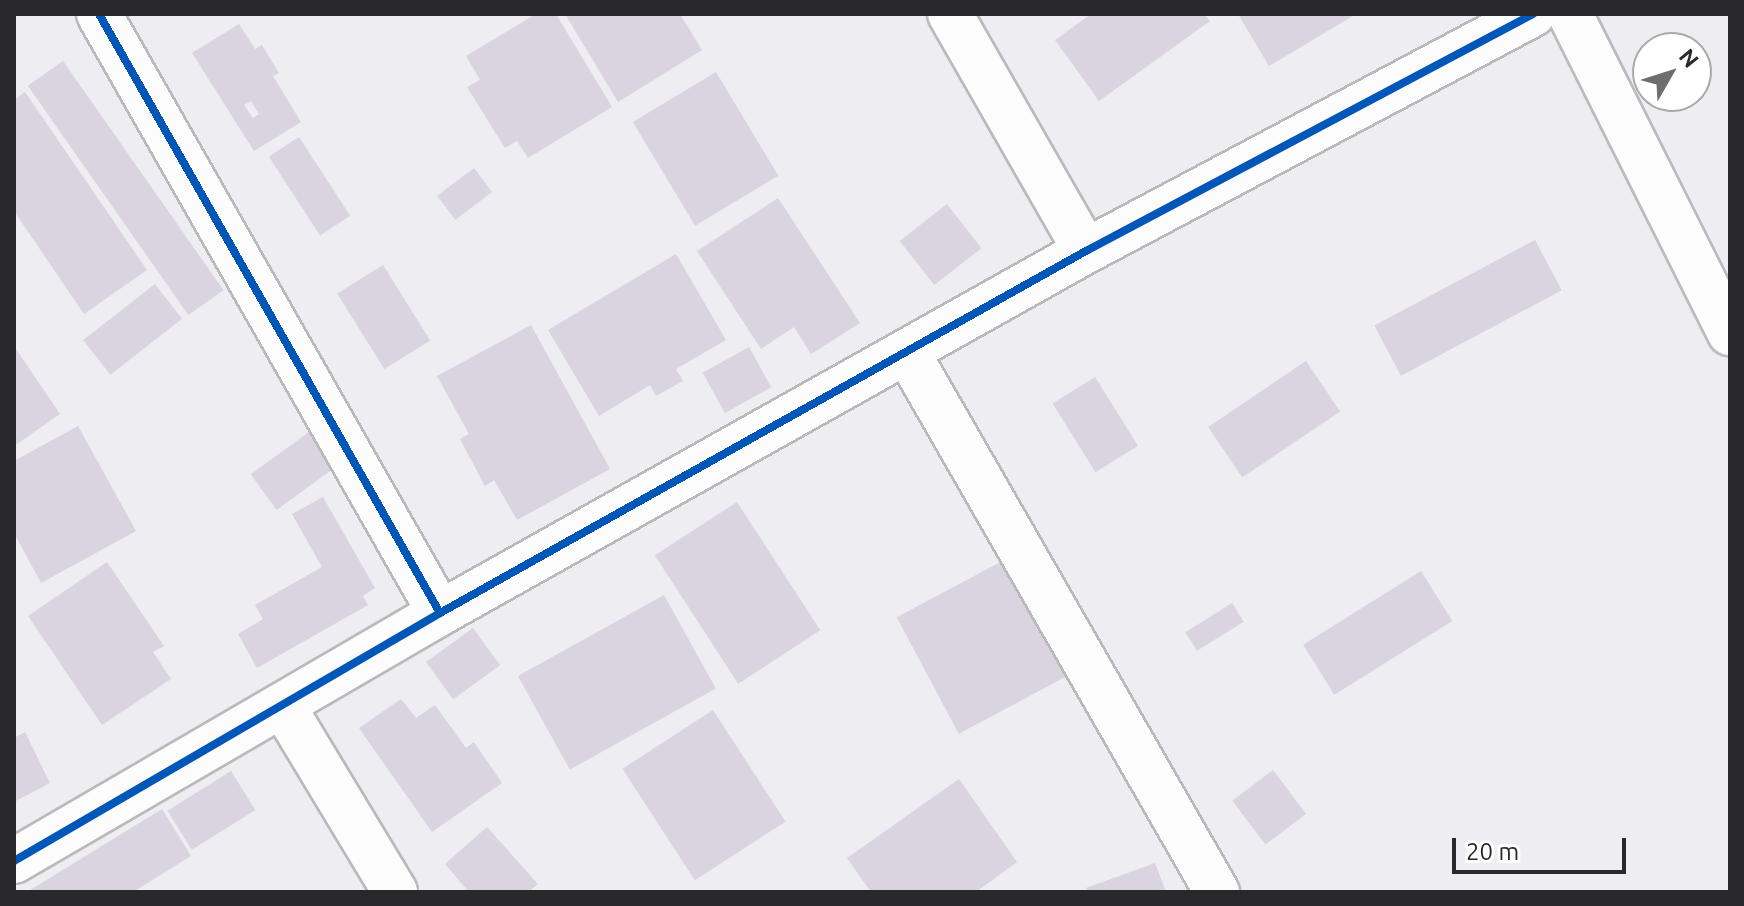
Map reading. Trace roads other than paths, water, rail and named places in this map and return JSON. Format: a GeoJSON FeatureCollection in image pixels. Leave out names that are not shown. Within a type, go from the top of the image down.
{"type":"FeatureCollection","features":[{"type":"Feature","properties":{"kind":"street"},"geometry":{"type":"LineString","coordinates":[[99,14],[440,613]]}},
{"type":"Feature","properties":{"kind":"street"},"geometry":{"type":"LineString","coordinates":[[950,14],[1086,251]]}},
{"type":"Feature","properties":{"kind":"street"},"geometry":{"type":"LineString","coordinates":[[14,861],[440,613],[1086,251],[1533,14]]}},
{"type":"Feature","properties":{"kind":"street"},"geometry":{"type":"LineString","coordinates":[[1570,14],[1730,333]]}},
{"type":"Feature","properties":{"kind":"street"},"geometry":{"type":"LineString","coordinates":[[907,352],[1217,892]]}},
{"type":"Feature","properties":{"kind":"street"},"geometry":{"type":"LineString","coordinates":[[283,706],[395,892]]}}]}
